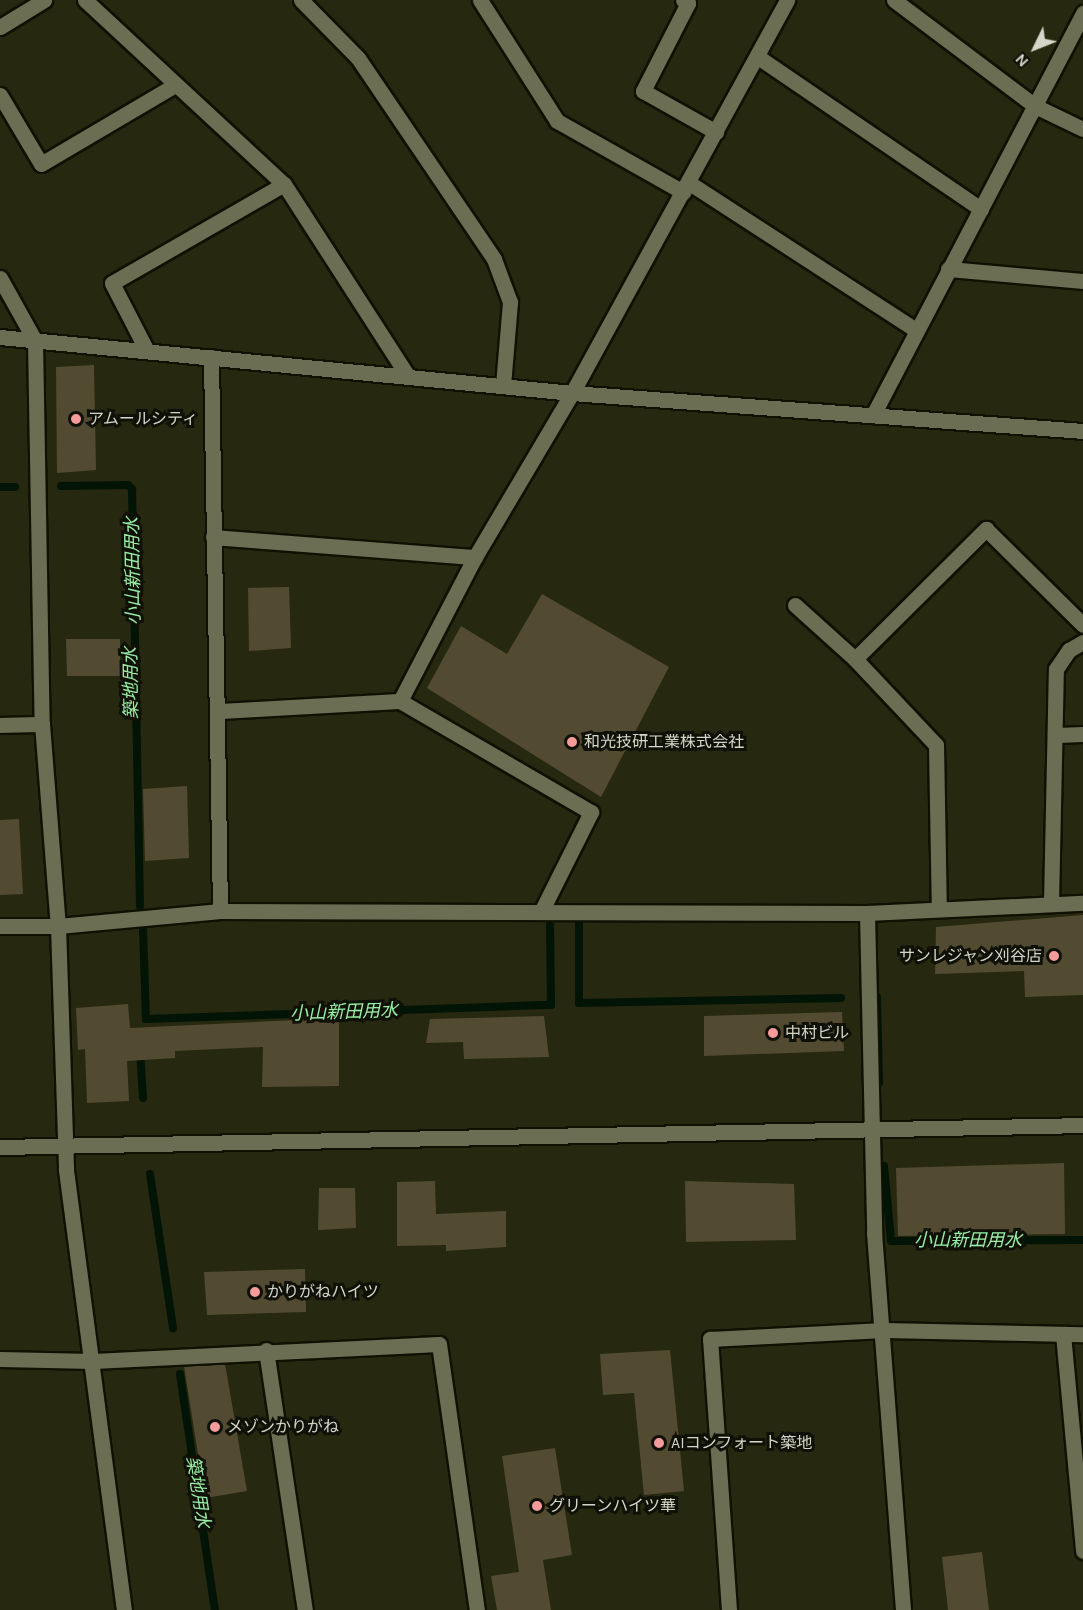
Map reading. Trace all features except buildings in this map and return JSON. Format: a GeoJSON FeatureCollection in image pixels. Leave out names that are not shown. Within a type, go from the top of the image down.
{"type":"FeatureCollection","features":[{"type":"Feature","properties":{"kind":"street"},"geometry":{"type":"LineString","coordinates":[[0,27],[44,0]]}},
{"type":"Feature","properties":{"kind":"street"},"geometry":{"type":"LineString","coordinates":[[86,0],[175,86],[284,184],[407,375]]}},
{"type":"Feature","properties":{"kind":"street"},"geometry":{"type":"LineString","coordinates":[[301,0],[358,58],[494,259],[510,302],[503,386]]}},
{"type":"Feature","properties":{"kind":"street"},"geometry":{"type":"LineString","coordinates":[[480,0],[557,121],[686,187],[916,330]]}},
{"type":"Feature","properties":{"kind":"street"},"geometry":{"type":"LineString","coordinates":[[683,0],[688,3],[643,91],[716,132]]}},
{"type":"Feature","properties":{"kind":"street"},"geometry":{"type":"LineString","coordinates":[[400,701],[475,557],[572,393],[758,57],[787,0]]}},
{"type":"Feature","properties":{"kind":"street"},"geometry":{"type":"LineString","coordinates":[[894,0],[1035,106],[1083,129]]}},
{"type":"Feature","properties":{"kind":"street"},"geometry":{"type":"LineString","coordinates":[[873,415],[1083,13]]}},
{"type":"Feature","properties":{"kind":"street"},"geometry":{"type":"LineString","coordinates":[[758,57],[981,209]]}},
{"type":"Feature","properties":{"kind":"street"},"geometry":{"type":"LineString","coordinates":[[0,95],[41,164],[175,86]]}},
{"type":"Feature","properties":{"kind":"street"},"geometry":{"type":"LineString","coordinates":[[146,349],[112,283],[284,184]]}},
{"type":"Feature","properties":{"kind":"street"},"geometry":{"type":"LineString","coordinates":[[948,269],[1083,280]]}},
{"type":"Feature","properties":{"kind":"street"},"geometry":{"type":"LineString","coordinates":[[0,278],[35,341],[42,724],[58,927],[66,1147],[124,1610]]}},
{"type":"Feature","properties":{"kind":"street"},"geometry":{"type":"LineString","coordinates":[[0,336],[572,393],[1083,431]]}},
{"type":"Feature","properties":{"kind":"street"},"geometry":{"type":"LineString","coordinates":[[211,357],[213,537],[219,711],[220,911]]}},
{"type":"Feature","properties":{"kind":"street"},"geometry":{"type":"LineString","coordinates":[[855,659],[986,529],[1083,625]]}},
{"type":"Feature","properties":{"kind":"street"},"geometry":{"type":"LineString","coordinates":[[213,537],[475,557]]}},
{"type":"Feature","properties":{"kind":"street"},"geometry":{"type":"LineString","coordinates":[[795,605],[855,659],[936,746],[939,909]]}},
{"type":"Feature","properties":{"kind":"street"},"geometry":{"type":"LineString","coordinates":[[1051,903],[1057,735],[1056,669],[1069,650],[1083,642]]}},
{"type":"Feature","properties":{"kind":"street"},"geometry":{"type":"LineString","coordinates":[[219,711],[400,701],[591,812],[542,910]]}},
{"type":"Feature","properties":{"kind":"street"},"geometry":{"type":"LineString","coordinates":[[0,725],[42,724]]}},
{"type":"Feature","properties":{"kind":"street"},"geometry":{"type":"LineString","coordinates":[[1057,735],[1083,734]]}},
{"type":"Feature","properties":{"kind":"street"},"geometry":{"type":"LineString","coordinates":[[0,926],[58,927],[220,911],[867,912],[1083,903]]}},
{"type":"Feature","properties":{"kind":"street"},"geometry":{"type":"LineString","coordinates":[[867,912],[874,1128],[874,1233],[884,1330],[903,1610]]}},
{"type":"Feature","properties":{"kind":"street"},"geometry":{"type":"LineString","coordinates":[[0,1147],[1083,1125]]}},
{"type":"Feature","properties":{"kind":"street"},"geometry":{"type":"LineString","coordinates":[[729,1610],[710,1339],[884,1330],[1083,1334]]}},
{"type":"Feature","properties":{"kind":"street"},"geometry":{"type":"LineString","coordinates":[[1063,1334],[1083,1551]]}},
{"type":"Feature","properties":{"kind":"street"},"geometry":{"type":"LineString","coordinates":[[0,1359],[93,1361],[266,1350],[439,1344],[477,1610]]}},
{"type":"Feature","properties":{"kind":"street"},"geometry":{"type":"LineString","coordinates":[[266,1350],[305,1610]]}},
{"type":"Feature","properties":{"kind":"waterway","name":"小山新田用水"},"geometry":{"type":"LineString","coordinates":[[61,486],[128,485],[132,489],[140,906]]}},
{"type":"Feature","properties":{"kind":"waterway","name":"小山新田用水"},"geometry":{"type":"LineString","coordinates":[[0,487],[15,487]]}},
{"type":"Feature","properties":{"kind":"waterway","name":"小山新田用水"},"geometry":{"type":"LineString","coordinates":[[579,923],[579,1003],[841,998]]}},
{"type":"Feature","properties":{"kind":"waterway","name":"小山新田用水"},"geometry":{"type":"LineString","coordinates":[[143,929],[146,1019],[551,1005],[550,925]]}},
{"type":"Feature","properties":{"kind":"waterway","name":"小山新田用水"},"geometry":{"type":"LineString","coordinates":[[877,997],[879,1083]]}},
{"type":"Feature","properties":{"kind":"waterway","name":"築地用水"},"geometry":{"type":"LineString","coordinates":[[140,1050],[143,1098]]}},
{"type":"Feature","properties":{"kind":"waterway","name":"小山新田用水"},"geometry":{"type":"LineString","coordinates":[[884,1166],[891,1241],[1083,1240]]}},
{"type":"Feature","properties":{"kind":"waterway","name":"築地用水"},"geometry":{"type":"LineString","coordinates":[[150,1174],[173,1328]]}},
{"type":"Feature","properties":{"kind":"waterway","name":"築地用水"},"geometry":{"type":"LineString","coordinates":[[180,1374],[215,1610]]}},
{"type":"Feature","properties":{"kind":"place","name":"アムールシティ"},"geometry":{"type":"Point","coordinates":[76,419]}},
{"type":"Feature","properties":{"kind":"place","name":"和光技研工業株式会社"},"geometry":{"type":"Point","coordinates":[572,742]}},
{"type":"Feature","properties":{"kind":"place","name":"サンレジャン刈谷店"},"geometry":{"type":"Point","coordinates":[1054,956]}},
{"type":"Feature","properties":{"kind":"place","name":"中村ビル"},"geometry":{"type":"Point","coordinates":[773,1033]}},
{"type":"Feature","properties":{"kind":"place","name":"かりがねハイツ"},"geometry":{"type":"Point","coordinates":[255,1292]}},
{"type":"Feature","properties":{"kind":"place","name":"メゾンかりがね"},"geometry":{"type":"Point","coordinates":[215,1427]}},
{"type":"Feature","properties":{"kind":"place","name":"AIコンフォート築地"},"geometry":{"type":"Point","coordinates":[659,1443]}},
{"type":"Feature","properties":{"kind":"place","name":"グリーンハイツ華"},"geometry":{"type":"Point","coordinates":[537,1506]}}]}
